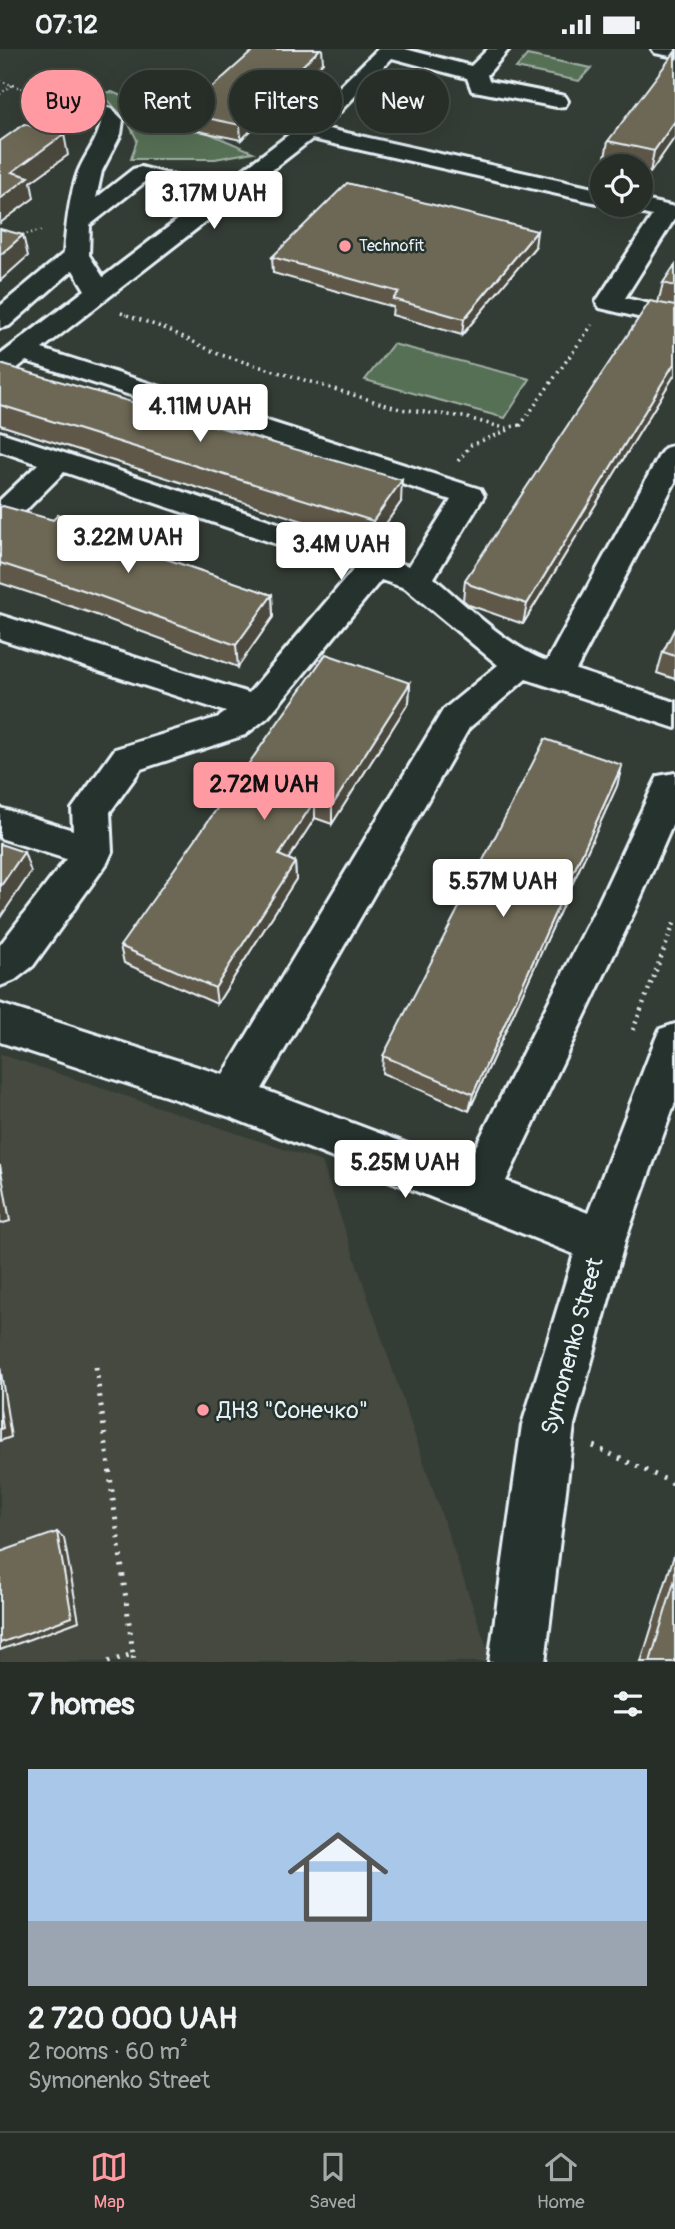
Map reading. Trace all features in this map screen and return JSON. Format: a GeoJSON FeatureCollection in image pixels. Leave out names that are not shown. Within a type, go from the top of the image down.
{"type":"FeatureCollection","features":[{"type":"Feature","properties":{"kind":"street"},"geometry":{"type":"LineString","coordinates":[[477,74],[499,49]]}},
{"type":"Feature","properties":{"kind":"street"},"geometry":{"type":"LineString","coordinates":[[662,49],[675,51]]}},
{"type":"Feature","properties":{"kind":"street"},"geometry":{"type":"LineString","coordinates":[[342,97],[389,50],[477,74]]}},
{"type":"Feature","properties":{"kind":"street"},"geometry":{"type":"LineString","coordinates":[[477,74],[480,86],[557,101]]}},
{"type":"Feature","properties":{"kind":"street"},"geometry":{"type":"LineString","coordinates":[[99,291],[76,255],[78,223],[90,171],[110,134],[113,120],[105,115]]}},
{"type":"Feature","properties":{"kind":"street"},"geometry":{"type":"LineString","coordinates":[[11,359],[305,133]]}},
{"type":"Feature","properties":{"kind":"street"},"geometry":{"type":"LineString","coordinates":[[317,133],[590,194]]}},
{"type":"Feature","properties":{"kind":"street"},"geometry":{"type":"LineString","coordinates":[[78,223],[141,174],[222,196]]}},
{"type":"Feature","properties":{"kind":"street"},"geometry":{"type":"LineString","coordinates":[[653,208],[671,212],[609,302],[675,318]]}},
{"type":"Feature","properties":{"kind":"street"},"geometry":{"type":"LineString","coordinates":[[0,320],[76,255]]}},
{"type":"Feature","properties":{"kind":"street"},"geometry":{"type":"LineString","coordinates":[[11,359],[469,496],[416,580]]}},
{"type":"Feature","properties":{"kind":"street"},"geometry":{"type":"LineString","coordinates":[[0,441],[416,580],[463,621],[538,670],[675,715]]}},
{"type":"Feature","properties":{"kind":"street"},"geometry":{"type":"LineString","coordinates":[[233,1098],[456,719],[538,670],[675,454]]}},
{"type":"Feature","properties":{"kind":"street"},"geometry":{"type":"LineString","coordinates":[[0,518],[58,461]]}},
{"type":"Feature","properties":{"kind":"street"},"geometry":{"type":"LineString","coordinates":[[0,968],[19,954],[93,852],[91,809],[128,759],[232,726],[256,708],[375,565]]}},
{"type":"Feature","properties":{"kind":"street"},"geometry":{"type":"LineString","coordinates":[[0,627],[256,708]]}},
{"type":"Feature","properties":{"kind":"street"},"geometry":{"type":"LineString","coordinates":[[477,1192],[617,906],[671,786]]}},
{"type":"Feature","properties":{"kind":"street"},"geometry":{"type":"LineString","coordinates":[[0,823],[93,852]]}},
{"type":"Feature","properties":{"kind":"street"},"geometry":{"type":"LineString","coordinates":[[0,1023],[233,1098],[601,1241]]}},
{"type":"Feature","properties":{"kind":"street","name":"Symonenko Street"},"geometry":{"type":"LineString","coordinates":[[517,1662],[548,1425],[601,1241],[675,1043]]}},
{"type":"Feature","properties":{"kind":"path"},"geometry":{"type":"LineString","coordinates":[[0,93],[13,84]]}},
{"type":"Feature","properties":{"kind":"path"},"geometry":{"type":"LineString","coordinates":[[99,291],[106,303],[124,315],[169,330],[218,354],[400,409],[464,417],[503,428],[521,425]]}},
{"type":"Feature","properties":{"kind":"path"},"geometry":{"type":"LineString","coordinates":[[437,487],[471,445],[521,425],[609,302]]}},
{"type":"Feature","properties":{"kind":"path"},"geometry":{"type":"LineString","coordinates":[[96,1367],[133,1658],[108,1662]]}},
{"type":"Feature","properties":{"kind":"path"},"geometry":{"type":"LineString","coordinates":[[548,1425],[675,1484]]}},
{"type":"Feature","properties":{"kind":"shaded area","name":"ДНЗ \"Сонечко\""},"geometry":{"type":"Polygon","coordinates":[[[0,1054],[322,1162],[490,1657],[487,1662],[0,1662],[0,1054]]]}},
{"type":"Feature","properties":{"kind":"green space"},"geometry":{"type":"Polygon","coordinates":[[[527,55],[591,68],[579,81],[516,68],[527,55]]]}},
{"type":"Feature","properties":{"kind":"green space"},"geometry":{"type":"Polygon","coordinates":[[[105,93],[119,95],[119,112],[105,100],[105,93]]]}},
{"type":"Feature","properties":{"kind":"green space"},"geometry":{"type":"Polygon","coordinates":[[[134,133],[208,133],[253,152],[215,159],[131,159],[137,140],[134,133]]]}},
{"type":"Feature","properties":{"kind":"green space"},"geometry":{"type":"Polygon","coordinates":[[[393,344],[530,379],[505,418],[365,380],[393,344]]]}},
{"type":"Feature","properties":{"kind":"building"},"geometry":{"type":"Polygon","coordinates":[[[255,49],[320,49],[298,70],[231,70],[255,49]]]}},
{"type":"Feature","properties":{"kind":"building"},"geometry":{"type":"Polygon","coordinates":[[[675,52],[675,121],[654,151],[608,141],[675,52]]]}},
{"type":"Feature","properties":{"kind":"building"},"geometry":{"type":"Polygon","coordinates":[[[229,72],[229,123],[215,120],[215,85],[229,72]]]}},
{"type":"Feature","properties":{"kind":"building"},"geometry":{"type":"Polygon","coordinates":[[[21,126],[21,133],[64,134],[12,172],[29,177],[0,199],[0,141],[21,126]]]}},
{"type":"Feature","properties":{"kind":"building"},"geometry":{"type":"Polygon","coordinates":[[[347,183],[537,231],[464,319],[393,299],[399,292],[272,257],[347,183]]]}},
{"type":"Feature","properties":{"kind":"building"},"geometry":{"type":"Polygon","coordinates":[[[0,229],[23,235],[0,255],[0,229]]]}},
{"type":"Feature","properties":{"kind":"building"},"geometry":{"type":"Polygon","coordinates":[[[675,265],[675,286],[663,283],[675,265]]]}},
{"type":"Feature","properties":{"kind":"building"},"geometry":{"type":"Polygon","coordinates":[[[650,301],[675,306],[675,362],[527,604],[471,585],[465,580],[650,301]]]}},
{"type":"Feature","properties":{"kind":"building"},"geometry":{"type":"Polygon","coordinates":[[[0,364],[402,480],[373,521],[0,405],[0,364]]]}},
{"type":"Feature","properties":{"kind":"building"},"geometry":{"type":"Polygon","coordinates":[[[0,507],[53,520],[58,515],[94,526],[89,533],[272,595],[236,645],[0,563],[0,507]]]}},
{"type":"Feature","properties":{"kind":"building"},"geometry":{"type":"Polygon","coordinates":[[[675,628],[675,656],[663,652],[675,628]]]}},
{"type":"Feature","properties":{"kind":"building"},"geometry":{"type":"Polygon","coordinates":[[[326,654],[410,683],[332,806],[315,800],[279,855],[295,862],[215,988],[120,946],[326,654]]]}},
{"type":"Feature","properties":{"kind":"building"},"geometry":{"type":"Polygon","coordinates":[[[545,739],[622,765],[473,1094],[383,1056],[545,739]]]}},
{"type":"Feature","properties":{"kind":"building"},"geometry":{"type":"Polygon","coordinates":[[[0,844],[24,852],[0,887],[0,844]]]}},
{"type":"Feature","properties":{"kind":"building"},"geometry":{"type":"Polygon","coordinates":[[[57,1532],[72,1617],[0,1643],[0,1552],[57,1532]]]}},
{"type":"Feature","properties":{"kind":"building"},"geometry":{"type":"Polygon","coordinates":[[[675,1579],[675,1662],[650,1662],[675,1579]]]}},
{"type":"Feature","properties":{"kind":"place","name":"Technofit"},"geometry":{"type":"Point","coordinates":[345,246]}},
{"type":"Feature","properties":{"kind":"place","name":"ДНЗ \"Сонечко\""},"geometry":{"type":"Point","coordinates":[203,1410]}}]}
